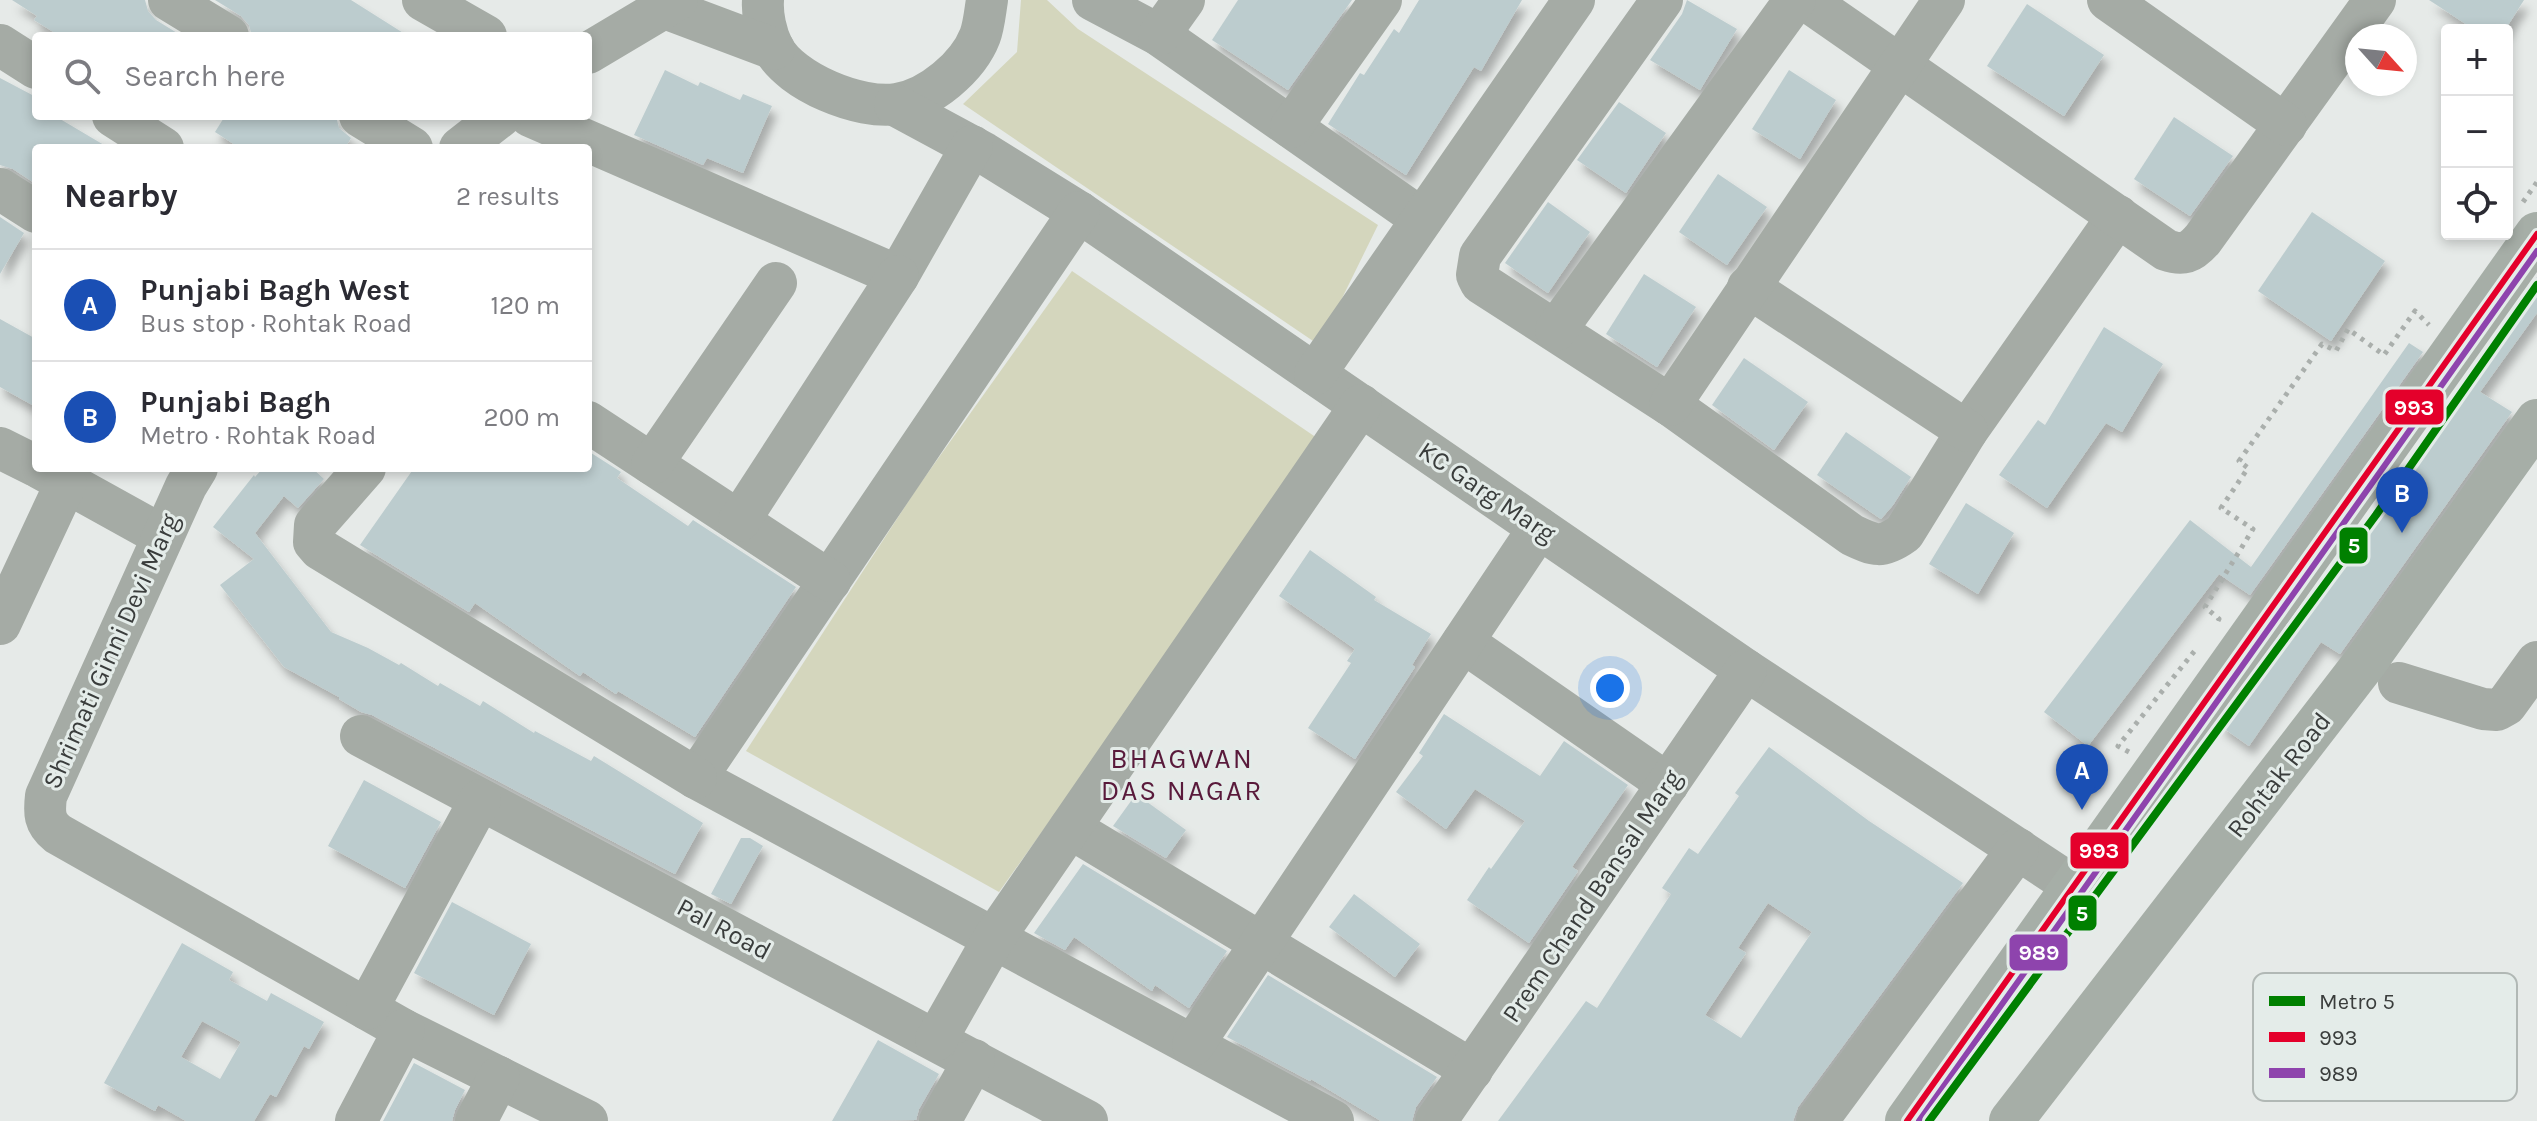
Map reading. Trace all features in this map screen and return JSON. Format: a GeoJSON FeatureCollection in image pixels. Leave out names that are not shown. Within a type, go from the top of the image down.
{"type":"FeatureCollection","features":[{"type":"Feature","properties":{"kind":"main road"},"geometry":{"type":"LineString","coordinates":[[1907,1121],[2537,234]]}},
{"type":"Feature","properties":{"kind":"main road","name":"Rohtak Road"},"geometry":{"type":"LineString","coordinates":[[2011,1121],[2363,665],[2537,421]]}},
{"type":"Feature","properties":{"kind":"street"},"geometry":{"type":"LineString","coordinates":[[169,0],[221,32]]}},
{"type":"Feature","properties":{"kind":"street"},"geometry":{"type":"LineString","coordinates":[[423,0],[479,32]]}},
{"type":"Feature","properties":{"kind":"street"},"geometry":{"type":"LineString","coordinates":[[763,0],[762,14],[774,49],[793,70],[819,88],[847,100],[895,105],[943,84],[958,70],[980,37],[987,0]]}},
{"type":"Feature","properties":{"kind":"street"},"geometry":{"type":"LineString","coordinates":[[1093,0],[1159,35],[1422,219]]}},
{"type":"Feature","properties":{"kind":"street"},"geometry":{"type":"LineString","coordinates":[[1159,35],[1184,0]]}},
{"type":"Feature","properties":{"kind":"street"},"geometry":{"type":"LineString","coordinates":[[1291,127],[1381,0]]}},
{"type":"Feature","properties":{"kind":"street"},"geometry":{"type":"LineString","coordinates":[[1315,374],[1574,0]]}},
{"type":"Feature","properties":{"kind":"street"},"geometry":{"type":"LineString","coordinates":[[1662,0],[1480,256],[1477,275],[1481,283],[1670,405],[1852,535],[1872,544],[1889,544],[1904,533],[1967,431],[2118,216]]}},
{"type":"Feature","properties":{"kind":"street"},"geometry":{"type":"LineString","coordinates":[[1556,330],[1795,0]]}},
{"type":"Feature","properties":{"kind":"street"},"geometry":{"type":"LineString","coordinates":[[1806,0],[1901,63],[2166,250],[2178,255],[2193,251],[2375,0]]}},
{"type":"Feature","properties":{"kind":"street"},"geometry":{"type":"LineString","coordinates":[[1670,405],[1944,0]]}},
{"type":"Feature","properties":{"kind":"street"},"geometry":{"type":"LineString","coordinates":[[2108,0],[2286,125]]}},
{"type":"Feature","properties":{"kind":"street"},"geometry":{"type":"LineString","coordinates":[[592,51],[671,4],[774,49]]}},
{"type":"Feature","properties":{"kind":"street"},"geometry":{"type":"LineString","coordinates":[[0,45],[32,65]]}},
{"type":"Feature","properties":{"kind":"street"},"geometry":{"type":"LineString","coordinates":[[739,521],[978,150],[964,119],[958,70]]}},
{"type":"Feature","properties":{"kind":"street","name":"KC Garg Marg"},"geometry":{"type":"LineString","coordinates":[[895,105],[978,150],[1079,212],[1746,670],[2075,887]]}},
{"type":"Feature","properties":{"kind":"street"},"geometry":{"type":"LineString","coordinates":[[119,120],[157,144]]}},
{"type":"Feature","properties":{"kind":"street"},"geometry":{"type":"LineString","coordinates":[[366,120],[406,144]]}},
{"type":"Feature","properties":{"kind":"street"},"geometry":{"type":"LineString","coordinates":[[465,144],[496,120]]}},
{"type":"Feature","properties":{"kind":"street"},"geometry":{"type":"LineString","coordinates":[[539,120],[898,276]]}},
{"type":"Feature","properties":{"kind":"street"},"geometry":{"type":"LineString","coordinates":[[0,189],[32,209]]}},
{"type":"Feature","properties":{"kind":"street"},"geometry":{"type":"LineString","coordinates":[[696,778],[1079,212]]}},
{"type":"Feature","properties":{"kind":"street"},"geometry":{"type":"LineString","coordinates":[[652,464],[776,283]]}},
{"type":"Feature","properties":{"kind":"street"},"geometry":{"type":"LineString","coordinates":[[1748,287],[1967,431]]}},
{"type":"Feature","properties":{"kind":"street"},"geometry":{"type":"LineString","coordinates":[[936,1040],[994,938],[1361,405]]}},
{"type":"Feature","properties":{"kind":"street"},"geometry":{"type":"LineString","coordinates":[[592,425],[830,581]]}},
{"type":"Feature","properties":{"kind":"street"},"geometry":{"type":"LineString","coordinates":[[0,448],[32,464]]}},
{"type":"Feature","properties":{"kind":"street"},"geometry":{"type":"LineString","coordinates":[[0,624],[47,472],[163,536]]}},
{"type":"Feature","properties":{"kind":"street","name":"Shrimati Ginni Devi Marg"},"geometry":{"type":"LineString","coordinates":[[195,472],[46,796],[44,811],[47,825],[367,1009]]}},
{"type":"Feature","properties":{"kind":"street"},"geometry":{"type":"LineString","coordinates":[[361,472],[315,525],[314,542],[320,549],[696,778],[1333,1121]]}},
{"type":"Feature","properties":{"kind":"street"},"geometry":{"type":"LineString","coordinates":[[1193,1045],[1539,528]]}},
{"type":"Feature","properties":{"kind":"street"},"geometry":{"type":"LineString","coordinates":[[1463,642],[1668,784]]}},
{"type":"Feature","properties":{"kind":"street"},"geometry":{"type":"LineString","coordinates":[[2399,683],[2483,709],[2497,710],[2506,705],[2537,662]]}},
{"type":"Feature","properties":{"kind":"street","name":"Prem Chand Bansal Marg"},"geometry":{"type":"LineString","coordinates":[[1436,1121],[1746,670]]}},
{"type":"Feature","properties":{"kind":"street","name":"Pal Road"},"geometry":{"type":"LineString","coordinates":[[361,736],[1087,1121]]}},
{"type":"Feature","properties":{"kind":"street"},"geometry":{"type":"LineString","coordinates":[[480,800],[367,1009],[587,1121]]}},
{"type":"Feature","properties":{"kind":"street"},"geometry":{"type":"LineString","coordinates":[[1070,828],[1472,1070]]}},
{"type":"Feature","properties":{"kind":"street"},"geometry":{"type":"LineString","coordinates":[[1817,1121],[2018,849]]}},
{"type":"Feature","properties":{"kind":"street"},"geometry":{"type":"LineString","coordinates":[[356,1121],[404,1030]]}},
{"type":"Feature","properties":{"kind":"street"},"geometry":{"type":"LineString","coordinates":[[940,1121],[974,1060]]}},
{"type":"Feature","properties":{"kind":"street"},"geometry":{"type":"LineString","coordinates":[[476,1121],[499,1077]]}},
{"type":"Feature","properties":{"kind":"path"},"geometry":{"type":"LineString","coordinates":[[2210,630],[2219,619],[2205,607],[2253,529],[2221,508],[2248,468],[2239,461],[2322,344],[2336,351],[2348,329],[2384,355],[2415,311],[2435,332]]}},
{"type":"Feature","properties":{"kind":"path"},"geometry":{"type":"LineString","coordinates":[[2138,757],[2118,746],[2201,642]]}},
{"type":"Feature","properties":{"kind":"green space"},"geometry":{"type":"Polygon","coordinates":[[[1021,0],[1047,0],[1078,29],[1378,225],[1319,345],[963,104],[1017,52],[1021,0]]]}},
{"type":"Feature","properties":{"kind":"green space"},"geometry":{"type":"Polygon","coordinates":[[[1072,271],[1317,438],[1180,638],[999,892],[746,751],[917,488],[1072,271]]]}},
{"type":"Feature","properties":{"kind":"building"},"geometry":{"type":"Polygon","coordinates":[[[12,0],[145,0],[148,11],[156,20],[176,32],[54,32],[34,20],[37,16],[12,0]]]}},
{"type":"Feature","properties":{"kind":"building"},"geometry":{"type":"Polygon","coordinates":[[[215,0],[351,0],[402,32],[251,32],[241,16],[215,0]]]}},
{"type":"Feature","properties":{"kind":"building"},"geometry":{"type":"Polygon","coordinates":[[[1238,0],[1352,0],[1288,90],[1212,40],[1238,0]]]}},
{"type":"Feature","properties":{"kind":"building"},"geometry":{"type":"Polygon","coordinates":[[[1419,0],[1522,0],[1481,71],[1474,67],[1406,175],[1328,124],[1360,73],[1364,75],[1394,29],[1399,33],[1419,0]]]}},
{"type":"Feature","properties":{"kind":"building"},"geometry":{"type":"Polygon","coordinates":[[[1687,0],[1737,29],[1700,90],[1650,60],[1682,14],[1687,0]]]}},
{"type":"Feature","properties":{"kind":"building"},"geometry":{"type":"Polygon","coordinates":[[[2429,0],[2524,0],[2509,24],[2466,24],[2429,0]]]}},
{"type":"Feature","properties":{"kind":"building"},"geometry":{"type":"Polygon","coordinates":[[[2027,4],[2104,55],[2064,116],[1987,66],[2027,4]]]}},
{"type":"Feature","properties":{"kind":"building"},"geometry":{"type":"Polygon","coordinates":[[[665,70],[698,86],[700,82],[740,100],[743,94],[772,106],[743,173],[707,158],[703,165],[634,135],[665,70]]]}},
{"type":"Feature","properties":{"kind":"building"},"geometry":{"type":"Polygon","coordinates":[[[1789,70],[1836,100],[1800,159],[1752,129],[1789,70]]]}},
{"type":"Feature","properties":{"kind":"building"},"geometry":{"type":"Polygon","coordinates":[[[0,78],[32,95],[32,120],[62,120],[102,144],[32,144],[32,181],[0,165],[0,78]]]}},
{"type":"Feature","properties":{"kind":"building"},"geometry":{"type":"Polygon","coordinates":[[[1619,102],[1666,133],[1626,193],[1577,160],[1619,102]]]}},
{"type":"Feature","properties":{"kind":"building"},"geometry":{"type":"Polygon","coordinates":[[[2174,117],[2233,156],[2190,216],[2134,179],[2174,117]]]}},
{"type":"Feature","properties":{"kind":"building"},"geometry":{"type":"Polygon","coordinates":[[[222,120],[337,120],[339,128],[351,138],[347,144],[234,144],[215,132],[222,120]]]}},
{"type":"Feature","properties":{"kind":"building"},"geometry":{"type":"Polygon","coordinates":[[[1718,174],[1767,207],[1727,265],[1679,232],[1718,174]]]}},
{"type":"Feature","properties":{"kind":"building"},"geometry":{"type":"Polygon","coordinates":[[[1548,202],[1590,232],[1548,293],[1505,263],[1548,202]]]}},
{"type":"Feature","properties":{"kind":"building"},"geometry":{"type":"Polygon","coordinates":[[[2312,212],[2385,261],[2331,341],[2258,291],[2312,212]]]}},
{"type":"Feature","properties":{"kind":"building"},"geometry":{"type":"Polygon","coordinates":[[[0,217],[24,233],[0,274],[0,217]]]}},
{"type":"Feature","properties":{"kind":"building"},"geometry":{"type":"Polygon","coordinates":[[[1644,274],[1696,307],[1657,367],[1606,334],[1644,274]]]}},
{"type":"Feature","properties":{"kind":"building"},"geometry":{"type":"Polygon","coordinates":[[[2537,277],[2537,313],[2480,392],[2512,412],[2340,654],[2321,642],[2249,746],[2219,725],[2537,277]]]}},
{"type":"Feature","properties":{"kind":"building"},"geometry":{"type":"Polygon","coordinates":[[[0,319],[32,337],[32,405],[0,387],[0,319]]]}},
{"type":"Feature","properties":{"kind":"building"},"geometry":{"type":"Polygon","coordinates":[[[2104,327],[2163,364],[2122,432],[2106,423],[2047,508],[1999,475],[2038,420],[2045,425],[2104,327]]]}},
{"type":"Feature","properties":{"kind":"building"},"geometry":{"type":"Polygon","coordinates":[[[2409,343],[2423,352],[2250,595],[2219,574],[2088,746],[2044,712],[2190,520],[2251,567],[2409,343]]]}},
{"type":"Feature","properties":{"kind":"building"},"geometry":{"type":"Polygon","coordinates":[[[1744,358],[1808,402],[1774,450],[1712,405],[1744,358]]]}},
{"type":"Feature","properties":{"kind":"building"},"geometry":{"type":"Polygon","coordinates":[[[1846,432],[1911,477],[1881,519],[1817,475],[1846,432]]]}},
{"type":"Feature","properties":{"kind":"building"},"geometry":{"type":"Polygon","coordinates":[[[592,454],[621,472],[617,478],[688,526],[693,520],[796,587],[695,737],[618,691],[616,694],[583,672],[580,676],[475,603],[469,612],[360,545],[411,472],[592,472],[592,454]]]}},
{"type":"Feature","properties":{"kind":"building"},"geometry":{"type":"Polygon","coordinates":[[[259,472],[316,472],[324,479],[298,508],[284,496],[255,533],[331,632],[399,665],[401,663],[438,686],[440,683],[480,706],[483,701],[534,733],[591,761],[594,756],[703,823],[675,874],[361,712],[284,667],[220,585],[254,559],[213,527],[259,472]]]}},
{"type":"Feature","properties":{"kind":"building"},"geometry":{"type":"Polygon","coordinates":[[[1966,503],[2014,533],[1978,594],[1929,564],[1966,503]]]}},
{"type":"Feature","properties":{"kind":"building"},"geometry":{"type":"Polygon","coordinates":[[[1310,550],[1376,597],[1374,600],[1431,634],[1412,665],[1415,667],[1355,759],[1308,728],[1351,663],[1347,661],[1355,649],[1279,596],[1310,550]]]}},
{"type":"Feature","properties":{"kind":"building"},"geometry":{"type":"Polygon","coordinates":[[[1444,714],[1540,776],[1564,741],[1628,785],[1572,867],[1578,871],[1529,943],[1467,900],[1525,821],[1475,789],[1446,829],[1396,792],[1423,756],[1419,753],[1444,714]]]}},
{"type":"Feature","properties":{"kind":"building"},"geometry":{"type":"Polygon","coordinates":[[[1769,747],[1869,821],[1963,883],[1798,1107],[1793,1121],[1498,1121],[1586,1001],[1597,1008],[1671,894],[1662,888],[1689,848],[1698,854],[1739,796],[1735,793],[1769,747]],[[1768,903],[1738,948],[1746,953],[1705,1015],[1741,1038],[1812,932],[1768,903]]]}},
{"type":"Feature","properties":{"kind":"building"},"geometry":{"type":"Polygon","coordinates":[[[364,780],[441,822],[405,888],[328,846],[364,780]]]}},
{"type":"Feature","properties":{"kind":"building"},"geometry":{"type":"Polygon","coordinates":[[[1136,794],[1186,830],[1166,858],[1113,826],[1136,794]]]}},
{"type":"Feature","properties":{"kind":"building"},"geometry":{"type":"Polygon","coordinates":[[[741,838],[750,838],[763,846],[731,904],[711,894],[741,838]]]}},
{"type":"Feature","properties":{"kind":"building"},"geometry":{"type":"Polygon","coordinates":[[[1083,864],[1227,951],[1189,1008],[1155,985],[1152,991],[1074,937],[1065,950],[1034,933],[1083,864]]]}},
{"type":"Feature","properties":{"kind":"building"},"geometry":{"type":"Polygon","coordinates":[[[1354,894],[1420,944],[1395,977],[1329,927],[1354,894]]]}},
{"type":"Feature","properties":{"kind":"building"},"geometry":{"type":"Polygon","coordinates":[[[452,902],[531,944],[494,1015],[414,973],[452,902]]]}},
{"type":"Feature","properties":{"kind":"building"},"geometry":{"type":"Polygon","coordinates":[[[182,943],[233,972],[229,980],[267,1001],[271,993],[324,1022],[309,1049],[304,1046],[276,1097],[270,1094],[254,1121],[186,1121],[158,1105],[155,1111],[104,1083],[182,943]],[[202,1021],[181,1057],[220,1079],[241,1042],[202,1021]]]}},
{"type":"Feature","properties":{"kind":"building"},"geometry":{"type":"Polygon","coordinates":[[[1268,975],[1437,1077],[1416,1107],[1412,1121],[1381,1121],[1311,1079],[1227,1037],[1268,975]]]}},
{"type":"Feature","properties":{"kind":"building"},"geometry":{"type":"Polygon","coordinates":[[[878,1040],[939,1074],[916,1120],[832,1121],[878,1040]]]}},
{"type":"Feature","properties":{"kind":"building"},"geometry":{"type":"Polygon","coordinates":[[[414,1063],[465,1090],[452,1121],[383,1121],[414,1063]]]}},
{"type":"Feature","properties":{"kind":"metro line","name":"5"},"geometry":{"type":"LineString","coordinates":[[1929,1121],[2376,515],[2537,285]]}},
{"type":"Feature","properties":{"kind":"transit line","name":"993"},"geometry":{"type":"LineString","coordinates":[[1907,1121],[2537,234]]}},
{"type":"Feature","properties":{"kind":"transit line","name":"989"},"geometry":{"type":"LineString","coordinates":[[1919,1121],[2537,251]]}},
{"type":"Feature","properties":{"kind":"place","name":"Punjabi Bagh"},"geometry":{"type":"Point","coordinates":[2402,533]}},
{"type":"Feature","properties":{"kind":"place","name":"Punjabi Bagh West"},"geometry":{"type":"Point","coordinates":[2082,810]}},
{"type":"Feature","properties":{"kind":"district","name":"BHAGWAN DAS NAGAR"},"geometry":{"type":"Point","coordinates":[1182,774]}}]}
